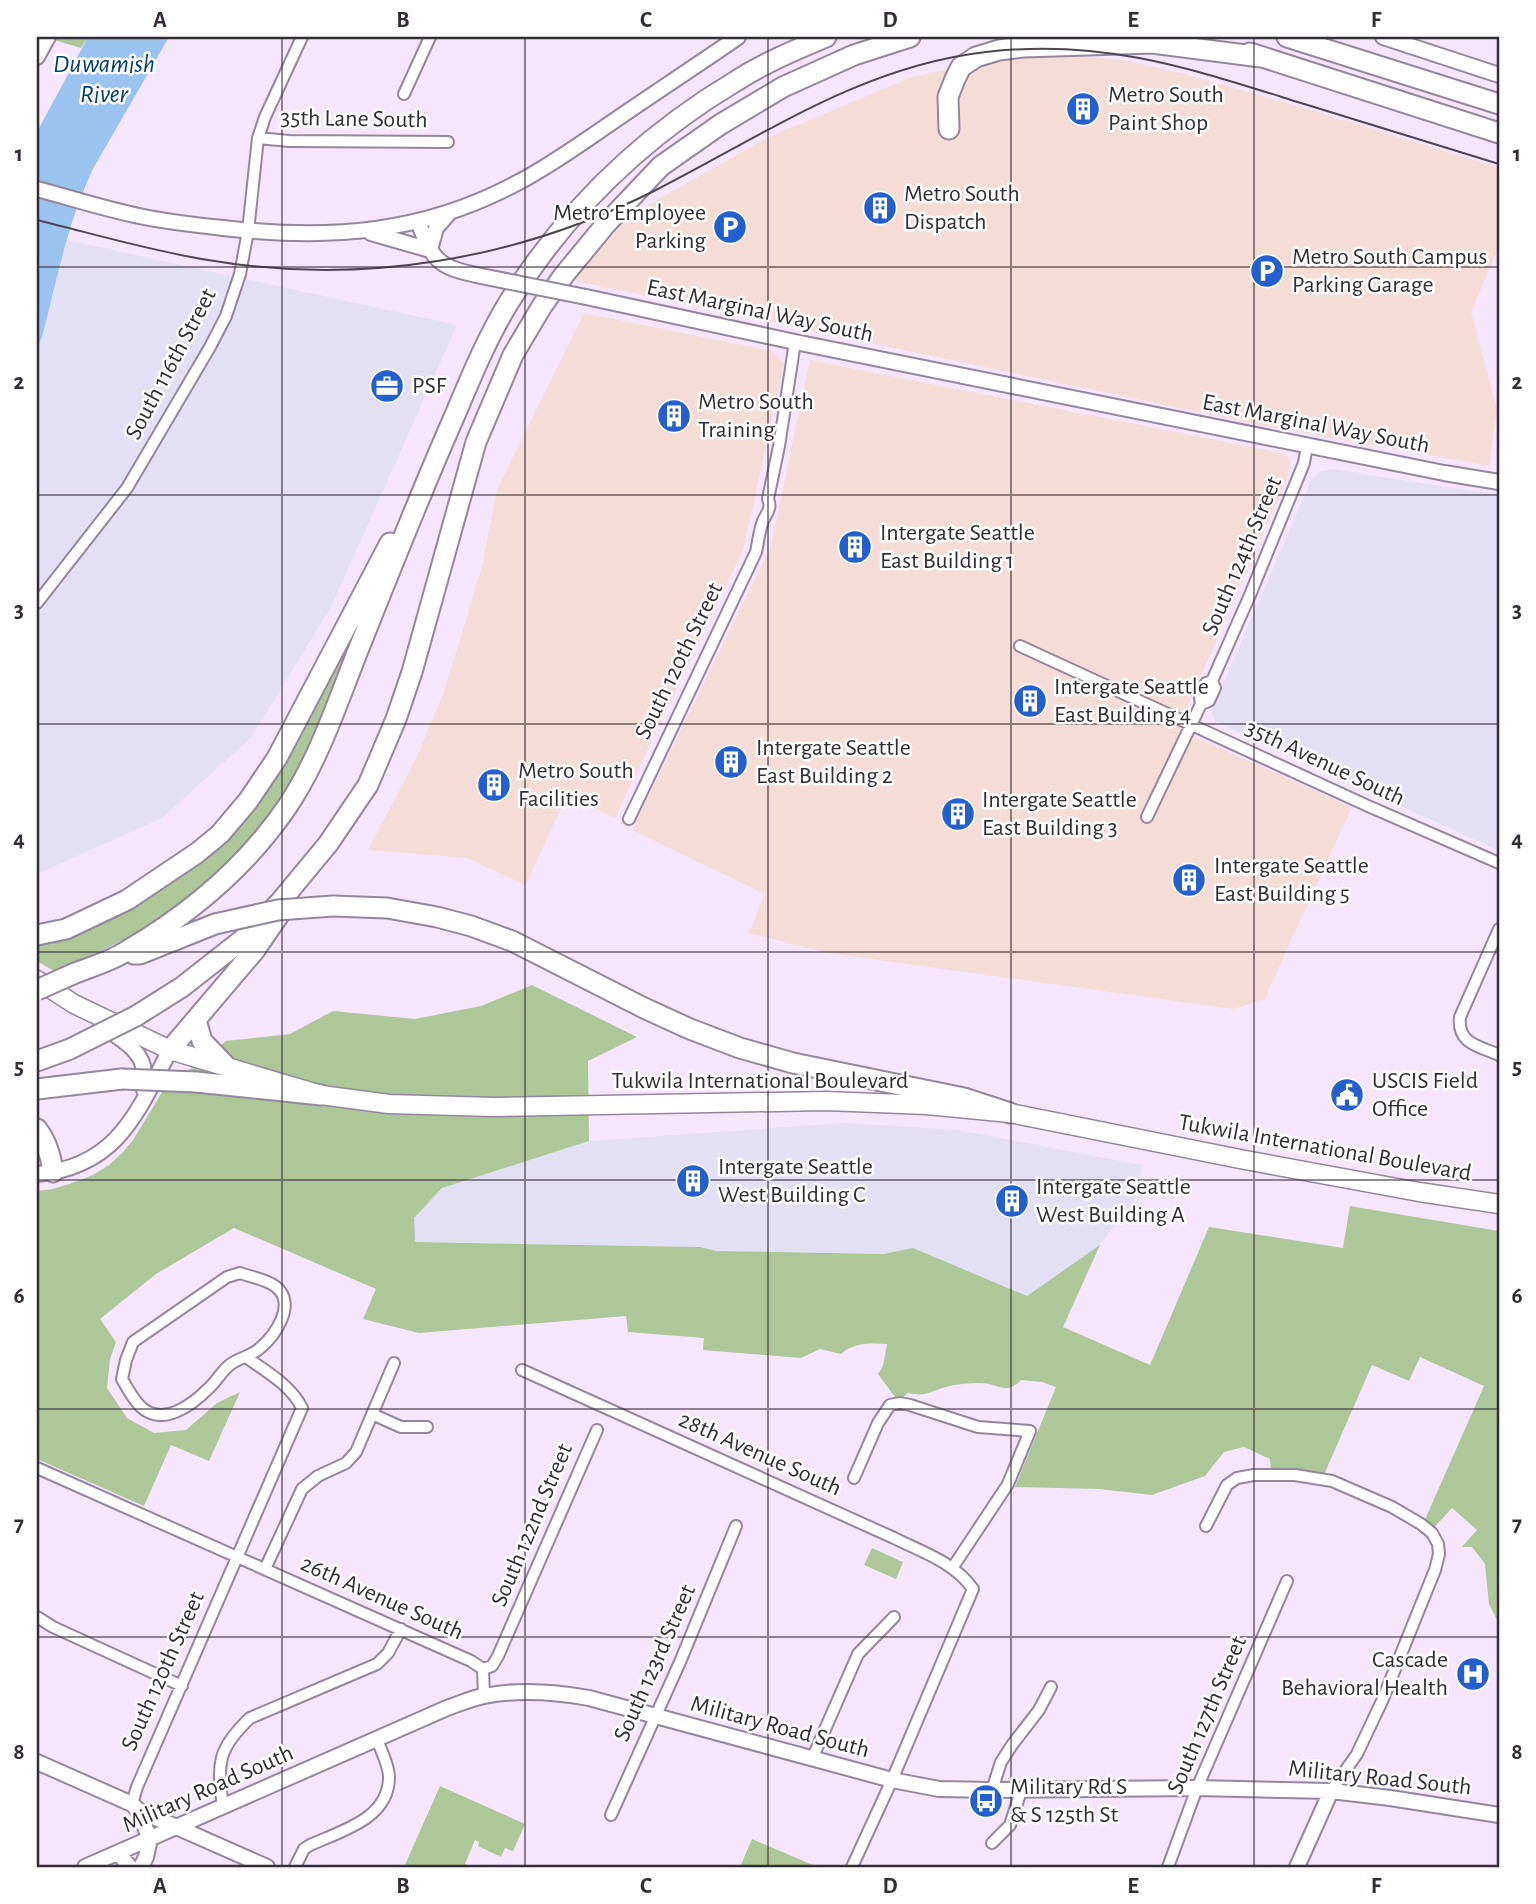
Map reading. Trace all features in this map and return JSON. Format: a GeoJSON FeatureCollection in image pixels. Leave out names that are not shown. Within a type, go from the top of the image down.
{"type":"FeatureCollection","features":[{"type":"Feature","properties":{"kind":"highway"},"geometry":{"type":"LineString","coordinates":[[37,990],[123,954],[188,911],[236,869],[288,806],[318,751],[427,478],[484,349],[508,303],[546,247],[577,210],[619,169],[684,114],[737,80],[826,37]]}},
{"type":"Feature","properties":{"kind":"highway"},"geometry":{"type":"LineString","coordinates":[[170,1050],[256,950],[368,785],[396,719],[412,672],[476,442],[513,355],[564,275],[606,224],[662,166],[722,124],[783,87],[854,55],[910,37]]}},
{"type":"Feature","properties":{"kind":"highway"},"geometry":{"type":"LineString","coordinates":[[1185,37],[1261,57],[1499,133]]}},
{"type":"Feature","properties":{"kind":"highway"},"geometry":{"type":"LineString","coordinates":[[1287,37],[1499,104]]}},
{"type":"Feature","properties":{"kind":"highway"},"geometry":{"type":"LineString","coordinates":[[948,128],[948,97],[961,67],[976,57],[999,50],[1152,43],[1261,57]]}},
{"type":"Feature","properties":{"kind":"highway"},"geometry":{"type":"LineString","coordinates":[[37,935],[66,929],[127,900],[197,853],[220,834],[248,801],[276,758],[387,547],[427,478]]}},
{"type":"Feature","properties":{"kind":"highway"},"geometry":{"type":"LineString","coordinates":[[37,1061],[70,1049],[136,1016],[182,987],[247,936],[280,902],[328,844]]}},
{"type":"Feature","properties":{"kind":"highway"},"geometry":{"type":"LineString","coordinates":[[123,954],[140,954],[215,924],[278,910],[333,906],[387,908],[438,917],[512,941],[667,1018],[740,1048],[793,1063],[964,1098],[1010,1114]]}},
{"type":"Feature","properties":{"kind":"highway"},"geometry":{"type":"LineString","coordinates":[[196,1020],[202,1041],[229,1069]]}},
{"type":"Feature","properties":{"kind":"highway"},"geometry":{"type":"LineString","coordinates":[[37,1089],[122,1079],[197,1082],[321,1095]]}},
{"type":"Feature","properties":{"kind":"highway"},"geometry":{"type":"LineString","coordinates":[[37,1129],[50,1154],[45,1173]]}},
{"type":"Feature","properties":{"kind":"main road","name":"Tukwila International Boulevard"},"geometry":{"type":"LineString","coordinates":[[37,980],[74,1004],[170,1050],[321,1095],[388,1104],[493,1107],[826,1101],[927,1105],[1010,1114],[1245,1160],[1499,1204]]}},
{"type":"Feature","properties":{"kind":"street"},"geometry":{"type":"LineString","coordinates":[[37,57],[48,37]]}},
{"type":"Feature","properties":{"kind":"street","name":"South 116th Street"},"geometry":{"type":"LineString","coordinates":[[37,603],[127,488],[226,316],[240,274],[248,231],[258,138],[302,37]]}},
{"type":"Feature","properties":{"kind":"street"},"geometry":{"type":"LineString","coordinates":[[404,94],[430,37]]}},
{"type":"Feature","properties":{"kind":"street"},"geometry":{"type":"LineString","coordinates":[[37,189],[113,210],[182,223],[248,231],[309,234],[363,231],[418,221],[494,194],[538,172],[738,37]]}},
{"type":"Feature","properties":{"kind":"street"},"geometry":{"type":"LineString","coordinates":[[1383,37],[1499,75]]}},
{"type":"Feature","properties":{"kind":"street","name":"35th Lane South"},"geometry":{"type":"LineString","coordinates":[[258,138],[289,141],[449,142]]}},
{"type":"Feature","properties":{"kind":"street"},"geometry":{"type":"LineString","coordinates":[[430,250],[436,228],[451,211]]}},
{"type":"Feature","properties":{"kind":"street"},"geometry":{"type":"LineString","coordinates":[[418,221],[430,250]]}},
{"type":"Feature","properties":{"kind":"street"},"geometry":{"type":"LineString","coordinates":[[363,231],[430,250]]}},
{"type":"Feature","properties":{"kind":"street","name":"East Marginal Way South"},"geometry":{"type":"LineString","coordinates":[[430,250],[448,268],[481,276],[1307,446],[1499,481]]}},
{"type":"Feature","properties":{"kind":"street","name":"South 120th Street"},"geometry":{"type":"LineString","coordinates":[[629,819],[756,552],[763,520],[760,513],[762,503],[768,499],[779,446],[795,342]]}},
{"type":"Feature","properties":{"kind":"street","name":"South 124th Street"},"geometry":{"type":"LineString","coordinates":[[1147,817],[1201,704],[1200,698],[1206,683],[1212,681],[1250,595],[1302,468],[1307,446]]}},
{"type":"Feature","properties":{"kind":"street","name":"35th Avenue South"},"geometry":{"type":"LineString","coordinates":[[1020,646],[1368,806],[1499,863]]}},
{"type":"Feature","properties":{"kind":"street"},"geometry":{"type":"LineString","coordinates":[[1499,929],[1460,1017],[1459,1025],[1465,1039],[1499,1055]]}},
{"type":"Feature","properties":{"kind":"street"},"geometry":{"type":"LineString","coordinates":[[74,1004],[135,1051],[143,1066],[144,1098]]}},
{"type":"Feature","properties":{"kind":"street"},"geometry":{"type":"LineString","coordinates":[[45,1173],[90,1160],[115,1141],[144,1098],[170,1050]]}},
{"type":"Feature","properties":{"kind":"street"},"geometry":{"type":"LineString","coordinates":[[240,1273],[278,1287],[285,1307],[283,1316],[267,1341],[257,1351],[246,1356],[230,1365],[184,1409],[173,1413],[150,1413],[140,1406],[122,1380],[133,1342],[227,1277],[240,1273]]}},
{"type":"Feature","properties":{"kind":"street"},"geometry":{"type":"LineString","coordinates":[[238,1557],[302,1408],[290,1390],[246,1356]]}},
{"type":"Feature","properties":{"kind":"street"},"geometry":{"type":"LineString","coordinates":[[265,1569],[302,1489],[315,1478],[338,1468],[356,1452],[394,1363]]}},
{"type":"Feature","properties":{"kind":"street","name":"28th Avenue South"},"geometry":{"type":"LineString","coordinates":[[522,1370],[851,1518],[953,1567],[965,1578],[972,1589],[892,1780]]}},
{"type":"Feature","properties":{"kind":"street"},"geometry":{"type":"LineString","coordinates":[[854,1478],[882,1414],[890,1405],[910,1405],[978,1426],[1030,1431],[1008,1484],[953,1567]]}},
{"type":"Feature","properties":{"kind":"street"},"geometry":{"type":"LineString","coordinates":[[372,1414],[401,1427],[427,1427]]}},
{"type":"Feature","properties":{"kind":"street","name":"South 122nd Street"},"geometry":{"type":"LineString","coordinates":[[483,1669],[492,1666],[498,1656],[597,1430]]}},
{"type":"Feature","properties":{"kind":"street","name":"26th Avenue South"},"geometry":{"type":"LineString","coordinates":[[37,1468],[471,1661],[483,1669],[484,1696]]}},
{"type":"Feature","properties":{"kind":"street"},"geometry":{"type":"LineString","coordinates":[[1206,1526],[1227,1485],[1237,1478],[1254,1475],[1295,1475],[1332,1481],[1392,1507],[1422,1524],[1432,1533],[1438,1544],[1435,1570],[1382,1701],[1357,1754],[1331,1791],[1297,1867]]}},
{"type":"Feature","properties":{"kind":"street","name":"South 123rd Street"},"geometry":{"type":"LineString","coordinates":[[611,1815],[680,1662],[736,1526]]}},
{"type":"Feature","properties":{"kind":"street","name":"South 120th Street"},"geometry":{"type":"LineString","coordinates":[[135,1807],[137,1787],[238,1557]]}},
{"type":"Feature","properties":{"kind":"street","name":"South 127th Street"},"geometry":{"type":"LineString","coordinates":[[1168,1867],[1197,1788],[1287,1581]]}},
{"type":"Feature","properties":{"kind":"street"},"geometry":{"type":"LineString","coordinates":[[37,1617],[52,1627],[182,1686]]}},
{"type":"Feature","properties":{"kind":"street"},"geometry":{"type":"LineString","coordinates":[[812,1759],[853,1662],[865,1644],[894,1617]]}},
{"type":"Feature","properties":{"kind":"street"},"geometry":{"type":"LineString","coordinates":[[223,1807],[220,1760],[226,1745],[237,1730],[250,1717],[377,1664],[388,1653],[401,1629]]}},
{"type":"Feature","properties":{"kind":"street"},"geometry":{"type":"LineString","coordinates":[[992,1790],[1001,1762],[1040,1710],[1051,1687]]}},
{"type":"Feature","properties":{"kind":"street","name":"Military Road South"},"geometry":{"type":"LineString","coordinates":[[85,1867],[447,1708],[484,1696],[530,1692],[589,1698],[892,1780],[939,1788],[1021,1791],[1197,1788],[1331,1791],[1499,1815]]}},
{"type":"Feature","properties":{"kind":"street"},"geometry":{"type":"LineString","coordinates":[[295,1867],[304,1849],[310,1844],[363,1821],[385,1798],[389,1774],[377,1739]]}},
{"type":"Feature","properties":{"kind":"street"},"geometry":{"type":"LineString","coordinates":[[37,1762],[267,1867]]}},
{"type":"Feature","properties":{"kind":"street"},"geometry":{"type":"LineString","coordinates":[[852,1867],[892,1780]]}},
{"type":"Feature","properties":{"kind":"street"},"geometry":{"type":"LineString","coordinates":[[992,1843],[1010,1825],[1021,1791]]}},
{"type":"Feature","properties":{"kind":"street"},"geometry":{"type":"LineString","coordinates":[[135,1807],[150,1839],[141,1867]]}},
{"type":"Feature","properties":{"kind":"street"},"geometry":{"type":"LineString","coordinates":[[203,1816],[210,1838],[217,1845]]}},
{"type":"Feature","properties":{"kind":"street"},"geometry":{"type":"LineString","coordinates":[[118,1853],[130,1867]]}},
{"type":"Feature","properties":{"kind":"shaded area"},"geometry":{"type":"Polygon","coordinates":[[[1020,55],[1075,55],[1123,60],[1177,72],[1499,168],[1499,247],[1471,312],[1497,409],[1489,466],[1255,424],[571,280],[632,214],[769,137],[912,77],[1020,55]]]}},
{"type":"Feature","properties":{"kind":"shaded area"},"geometry":{"type":"Polygon","coordinates":[[[67,240],[457,325],[331,607],[251,738],[162,818],[37,874],[37,348],[67,240]]]}},
{"type":"Feature","properties":{"kind":"shaded area"},"geometry":{"type":"Polygon","coordinates":[[[584,313],[773,351],[784,364],[743,550],[615,818],[567,796],[525,885],[467,858],[368,850],[416,759],[445,689],[482,567],[497,490],[584,313]]]}},
{"type":"Feature","properties":{"kind":"shaded area"},"geometry":{"type":"Polygon","coordinates":[[[810,360],[1288,456],[1290,462],[1287,479],[1183,717],[1195,737],[1352,807],[1264,1000],[1233,1009],[828,953],[749,933],[765,894],[632,830],[771,546],[810,360]]]}},
{"type":"Feature","properties":{"kind":"shaded area"},"geometry":{"type":"Polygon","coordinates":[[[1331,469],[1499,495],[1499,851],[1215,721],[1211,712],[1312,478],[1319,472],[1331,469]]]}},
{"type":"Feature","properties":{"kind":"shaded area"},"geometry":{"type":"Polygon","coordinates":[[[845,1123],[958,1130],[1142,1165],[1135,1199],[1100,1245],[1027,1296],[913,1248],[883,1254],[716,1251],[700,1247],[414,1242],[414,1218],[442,1188],[589,1141],[845,1123]]]}},
{"type":"Feature","properties":{"kind":"green space"},"geometry":{"type":"Polygon","coordinates":[[[44,37],[88,37],[81,48],[44,37]]]}},
{"type":"Feature","properties":{"kind":"green space"},"geometry":{"type":"Polygon","coordinates":[[[364,611],[330,698],[290,782],[262,823],[229,862],[191,897],[126,938],[54,971],[37,961],[37,946],[64,940],[107,919],[210,849],[364,611]]]}},
{"type":"Feature","properties":{"kind":"green space"},"geometry":{"type":"Polygon","coordinates":[[[532,985],[637,1037],[588,1061],[589,1141],[442,1188],[414,1218],[415,1242],[700,1247],[716,1251],[883,1254],[913,1248],[1027,1296],[1100,1245],[1063,1327],[1150,1365],[1209,1227],[1343,1248],[1350,1206],[1499,1231],[1499,1624],[1489,1604],[1485,1564],[1472,1547],[1462,1547],[1477,1530],[1452,1508],[1431,1531],[1423,1524],[1484,1386],[1420,1357],[1409,1381],[1372,1365],[1322,1479],[1271,1474],[1270,1459],[1244,1447],[1224,1452],[1205,1476],[1152,1495],[1099,1489],[1015,1487],[1056,1387],[1042,1382],[1021,1380],[1006,1388],[980,1383],[958,1384],[924,1394],[908,1393],[898,1401],[878,1374],[883,1366],[887,1344],[857,1345],[841,1354],[820,1349],[801,1358],[703,1350],[704,1338],[628,1332],[626,1316],[419,1333],[363,1319],[376,1289],[234,1228],[156,1274],[100,1319],[116,1342],[110,1359],[107,1388],[127,1418],[154,1433],[186,1430],[217,1403],[240,1392],[209,1461],[171,1445],[144,1506],[37,1459],[37,1191],[75,1182],[109,1165],[133,1140],[164,1089],[226,1041],[290,1034],[333,1011],[415,1019],[481,1006],[532,985]]]}},
{"type":"Feature","properties":{"kind":"green space"},"geometry":{"type":"Polygon","coordinates":[[[872,1548],[903,1562],[896,1579],[864,1565],[872,1548]]]}},
{"type":"Feature","properties":{"kind":"green space"},"geometry":{"type":"Polygon","coordinates":[[[440,1786],[525,1824],[513,1851],[505,1848],[501,1857],[478,1846],[479,1842],[475,1840],[465,1864],[473,1867],[404,1867],[440,1786]]]}},
{"type":"Feature","properties":{"kind":"green space"},"geometry":{"type":"Polygon","coordinates":[[[752,1839],[815,1866],[740,1867],[752,1839]]]}},
{"type":"Feature","properties":{"kind":"water","name":"Duwamish River"},"geometry":{"type":"Polygon","coordinates":[[[88,37],[169,37],[85,187],[70,229],[37,348],[37,132],[88,37]]]}},
{"type":"Feature","properties":{"kind":"tram line"},"geometry":{"type":"LineString","coordinates":[[37,220],[165,252],[266,267],[323,270],[381,268],[438,261],[494,250],[603,214],[656,190],[815,106],[897,72],[986,52],[1029,49],[1108,53],[1184,68],[1499,164]]}},
{"type":"Feature","properties":{"kind":"place","name":"Metro South Paint Shop"},"geometry":{"type":"Point","coordinates":[1083,109]}},
{"type":"Feature","properties":{"kind":"place","name":"Metro South Dispatch"},"geometry":{"type":"Point","coordinates":[880,208]}},
{"type":"Feature","properties":{"kind":"place","name":"Metro Employee Parking"},"geometry":{"type":"Point","coordinates":[730,227]}},
{"type":"Feature","properties":{"kind":"place","name":"Metro South Campus Parking Garage"},"geometry":{"type":"Point","coordinates":[1267,271]}},
{"type":"Feature","properties":{"kind":"place","name":"PSF"},"geometry":{"type":"Point","coordinates":[387,386]}},
{"type":"Feature","properties":{"kind":"place","name":"Metro South Training"},"geometry":{"type":"Point","coordinates":[674,416]}},
{"type":"Feature","properties":{"kind":"place","name":"Intergate Seattle East Building 1"},"geometry":{"type":"Point","coordinates":[855,547]}},
{"type":"Feature","properties":{"kind":"place","name":"Intergate Seattle East Building 4"},"geometry":{"type":"Point","coordinates":[1030,701]}},
{"type":"Feature","properties":{"kind":"place","name":"Intergate Seattle East Building 2"},"geometry":{"type":"Point","coordinates":[731,762]}},
{"type":"Feature","properties":{"kind":"place","name":"Metro South Facilities"},"geometry":{"type":"Point","coordinates":[494,785]}},
{"type":"Feature","properties":{"kind":"place","name":"Intergate Seattle East Building 3"},"geometry":{"type":"Point","coordinates":[958,814]}},
{"type":"Feature","properties":{"kind":"place","name":"Intergate Seattle East Building 5"},"geometry":{"type":"Point","coordinates":[1189,880]}},
{"type":"Feature","properties":{"kind":"place","name":"USCIS Field Office"},"geometry":{"type":"Point","coordinates":[1347,1095]}},
{"type":"Feature","properties":{"kind":"place","name":"Intergate Seattle West Building C"},"geometry":{"type":"Point","coordinates":[693,1181]}},
{"type":"Feature","properties":{"kind":"place","name":"Intergate Seattle West Building A"},"geometry":{"type":"Point","coordinates":[1012,1201]}},
{"type":"Feature","properties":{"kind":"place","name":"Cascade Behavioral Health"},"geometry":{"type":"Point","coordinates":[1473,1674]}},
{"type":"Feature","properties":{"kind":"place","name":"Military Rd S & S 125th St"},"geometry":{"type":"Point","coordinates":[986,1801]}}]}
